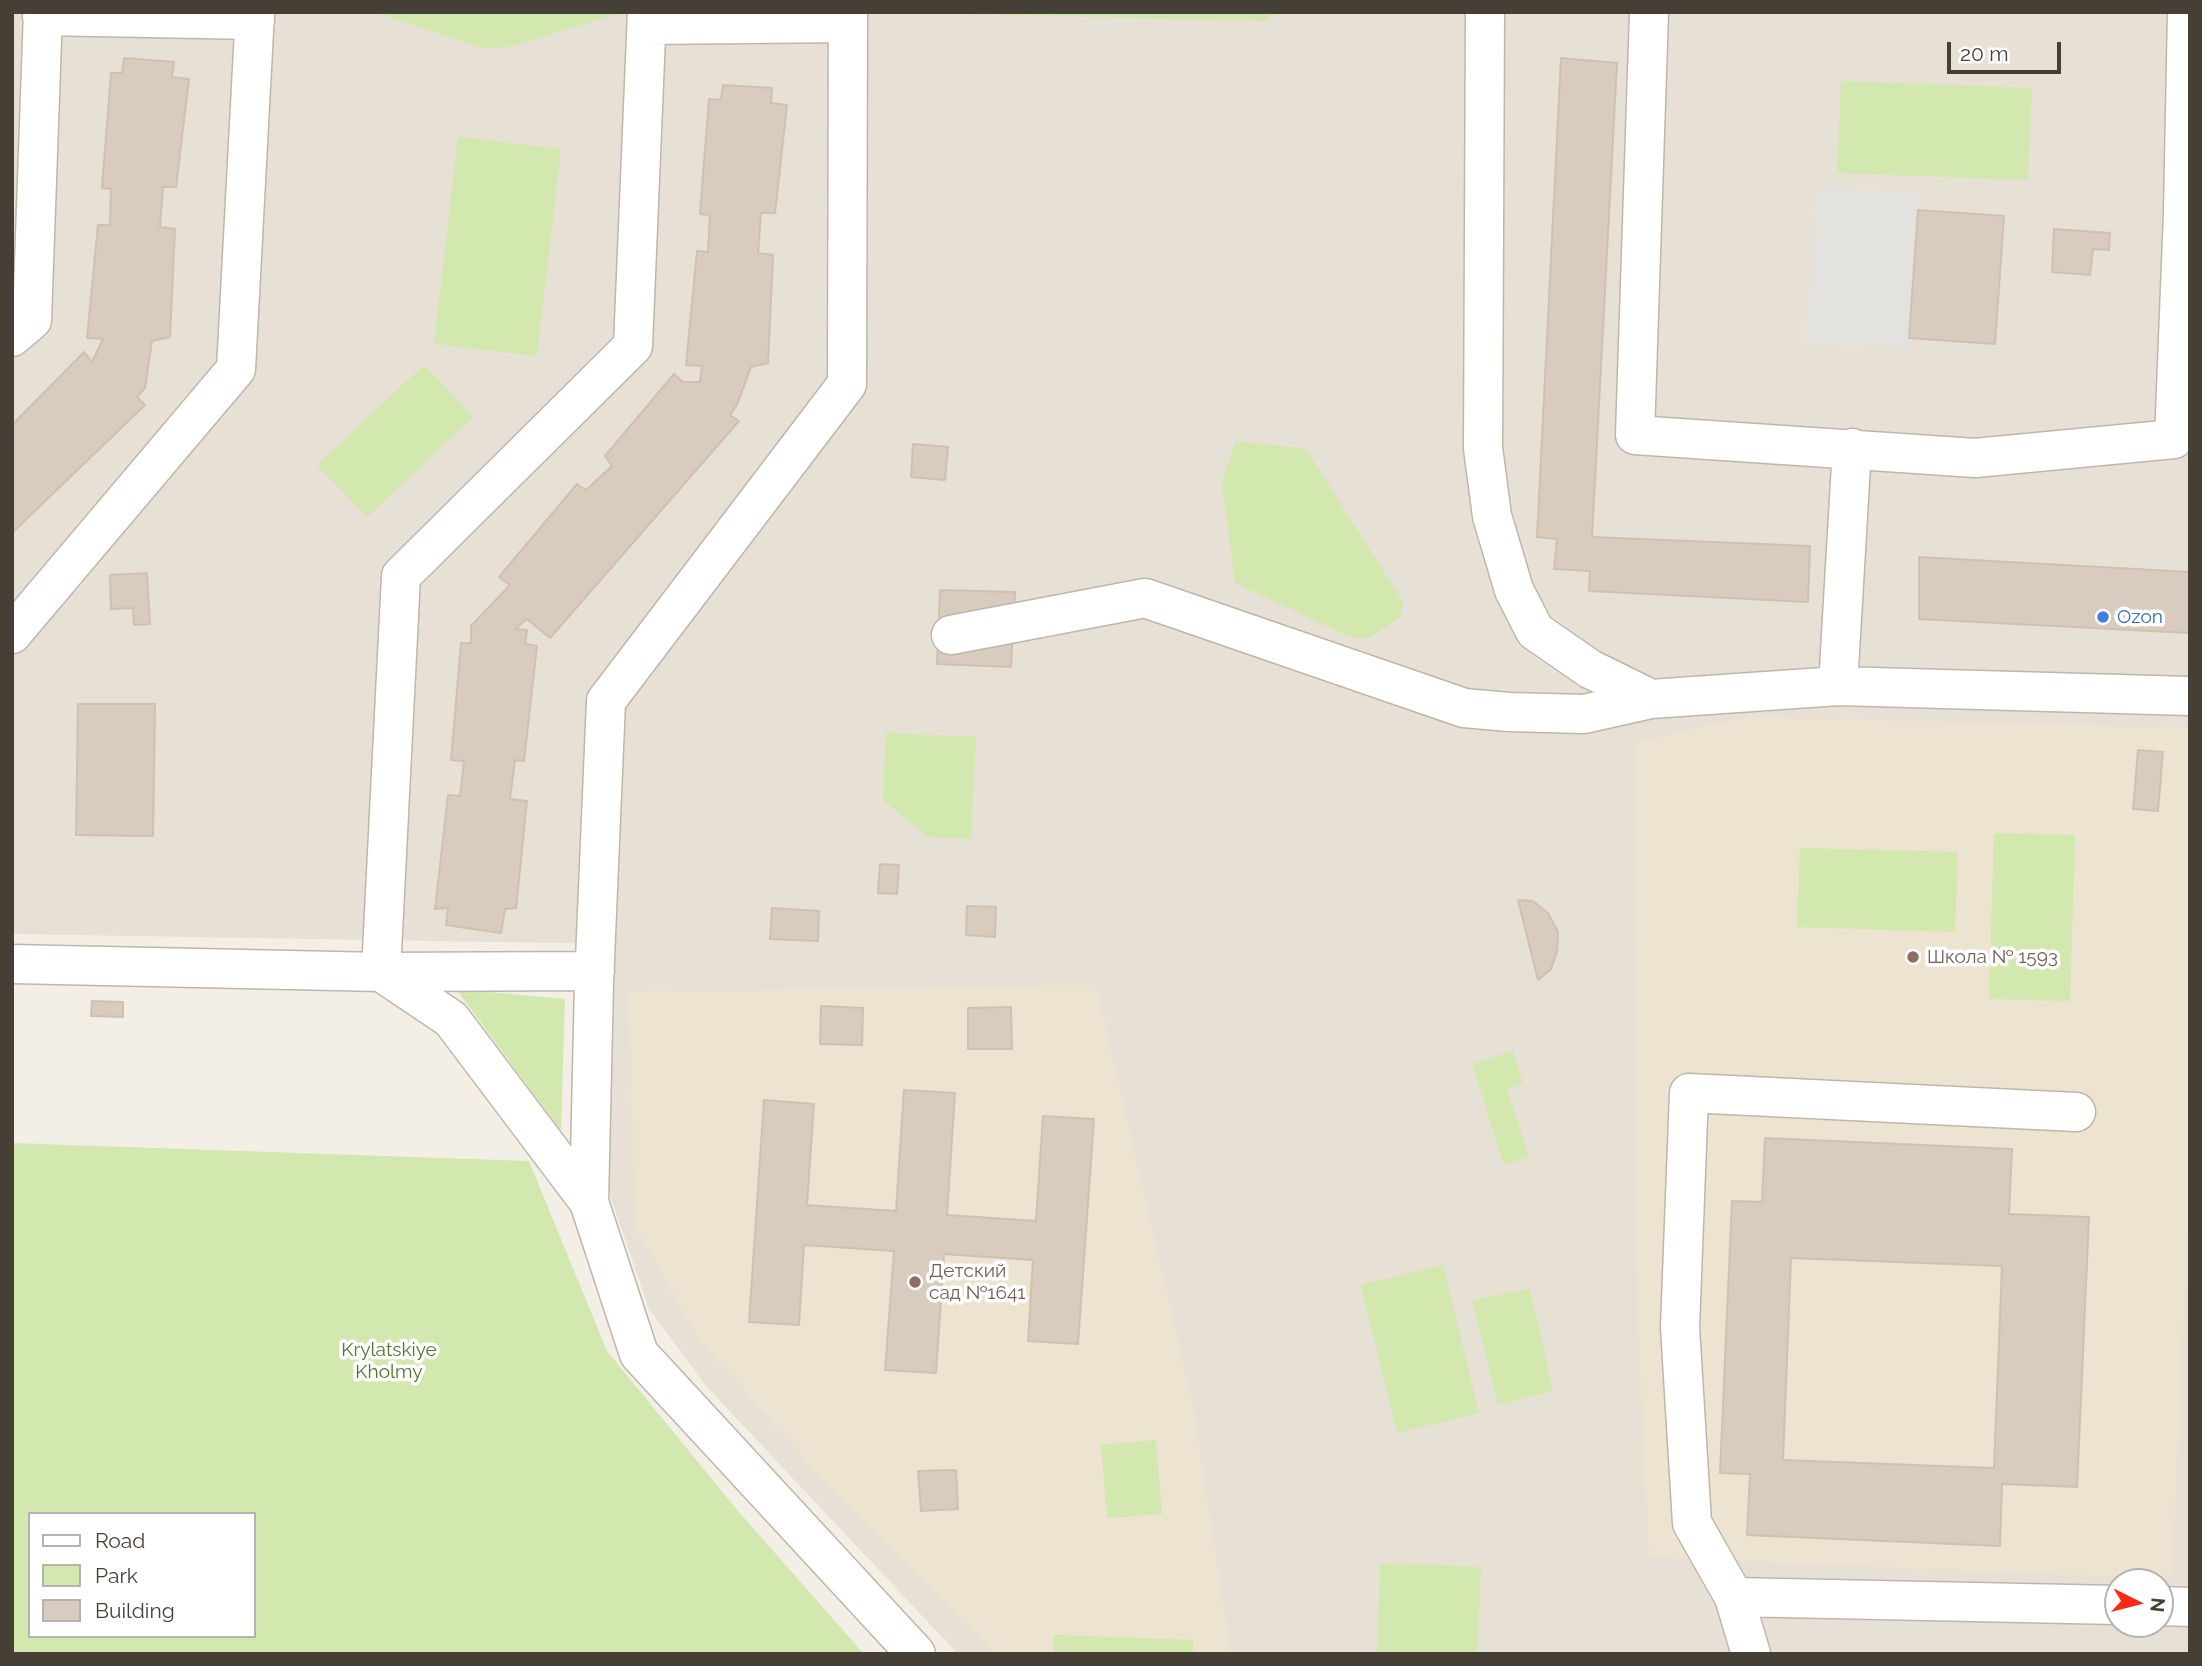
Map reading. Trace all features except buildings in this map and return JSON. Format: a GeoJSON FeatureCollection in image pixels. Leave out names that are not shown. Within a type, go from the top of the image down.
{"type":"FeatureCollection","features":[{"type":"Feature","properties":{"kind":"street"},"geometry":{"type":"LineString","coordinates":[[1485,12],[1483,448],[1492,516],[1514,590],[1535,631],[1590,669],[1651,699]]}},
{"type":"Feature","properties":{"kind":"street"},"geometry":{"type":"LineString","coordinates":[[1649,12],[1635,435],[1975,458],[2174,439],[2183,213],[2187,12]]}},
{"type":"Feature","properties":{"kind":"street"},"geometry":{"type":"LineString","coordinates":[[12,337],[33,320],[42,14],[255,16],[236,369],[12,634]]}},
{"type":"Feature","properties":{"kind":"street"},"geometry":{"type":"LineString","coordinates":[[381,972],[401,576],[633,346],[647,19],[848,18],[846,384],[606,701],[589,1202]]}},
{"type":"Feature","properties":{"kind":"street"},"geometry":{"type":"LineString","coordinates":[[1838,686],[1852,448]]}},
{"type":"Feature","properties":{"kind":"street"},"geometry":{"type":"LineString","coordinates":[[951,635],[1145,598],[1464,708],[1584,714],[1651,699],[1838,686],[2190,696]]}},
{"type":"Feature","properties":{"kind":"street"},"geometry":{"type":"LineString","coordinates":[[12,964],[381,972],[595,971]]}},
{"type":"Feature","properties":{"kind":"street"},"geometry":{"type":"LineString","coordinates":[[381,972],[451,1018],[589,1202],[639,1354],[916,1654]]}},
{"type":"Feature","properties":{"kind":"street"},"geometry":{"type":"LineString","coordinates":[[1751,1654],[1734,1597],[1692,1523],[1680,1327],[1689,1093],[2076,1112]]}},
{"type":"Feature","properties":{"kind":"street"},"geometry":{"type":"LineString","coordinates":[[1734,1597],[2104,1605]]}},
{"type":"Feature","properties":{"kind":"shaded area"},"geometry":{"type":"Polygon","coordinates":[[[12,12],[2190,12],[2190,1654],[958,1654],[706,1386],[649,1309],[608,1189],[613,944],[12,934],[12,12]]]}},
{"type":"Feature","properties":{"kind":"shaded area"},"geometry":{"type":"Polygon","coordinates":[[[1817,187],[1920,194],[1909,349],[1806,342],[1817,187]]]}},
{"type":"Feature","properties":{"kind":"shaded area","name":"Школа № 1593"},"geometry":{"type":"Polygon","coordinates":[[[1749,717],[2190,728],[2190,1171],[2172,1568],[2104,1568],[2104,1576],[1649,1557],[1638,1327],[1635,743],[1749,717]]]}},
{"type":"Feature","properties":{"kind":"shaded area","name":"Детский сад №1641"},"geometry":{"type":"Polygon","coordinates":[[[1096,985],[1193,1406],[1231,1654],[1000,1654],[834,1492],[698,1338],[635,1226],[629,992],[1096,985]]]}},
{"type":"Feature","properties":{"kind":"green space"},"geometry":{"type":"Polygon","coordinates":[[[375,12],[625,12],[509,47],[483,48],[375,12]]]}},
{"type":"Feature","properties":{"kind":"green space"},"geometry":{"type":"Polygon","coordinates":[[[889,12],[1276,12],[1264,21],[889,12]]]}},
{"type":"Feature","properties":{"kind":"green space"},"geometry":{"type":"Polygon","coordinates":[[[1841,81],[2032,88],[2028,180],[1837,173],[1841,81]]]}},
{"type":"Feature","properties":{"kind":"green space"},"geometry":{"type":"Polygon","coordinates":[[[458,137],[561,149],[537,356],[434,344],[458,137]]]}},
{"type":"Feature","properties":{"kind":"green space"},"geometry":{"type":"Polygon","coordinates":[[[424,365],[473,417],[367,517],[317,465],[424,365]]]}},
{"type":"Feature","properties":{"kind":"green space"},"geometry":{"type":"Polygon","coordinates":[[[1236,441],[1306,449],[1403,602],[1401,617],[1368,639],[1350,637],[1235,583],[1222,482],[1236,441]]]}},
{"type":"Feature","properties":{"kind":"green space"},"geometry":{"type":"Polygon","coordinates":[[[886,733],[976,737],[971,839],[928,837],[883,800],[886,733]]]}},
{"type":"Feature","properties":{"kind":"green space"},"geometry":{"type":"Polygon","coordinates":[[[1994,833],[2075,835],[2070,1001],[1989,999],[1994,833]]]}},
{"type":"Feature","properties":{"kind":"green space"},"geometry":{"type":"Polygon","coordinates":[[[1800,848],[1958,852],[1955,932],[1797,927],[1800,848]]]}},
{"type":"Feature","properties":{"kind":"green space"},"geometry":{"type":"Polygon","coordinates":[[[456,989],[565,999],[561,1131],[456,989]]]}},
{"type":"Feature","properties":{"kind":"green space"},"geometry":{"type":"Polygon","coordinates":[[[1513,1051],[1523,1083],[1507,1089],[1529,1157],[1504,1165],[1472,1064],[1513,1051]]]}},
{"type":"Feature","properties":{"kind":"green space","name":"Krylatskiye Kholmy"},"geometry":{"type":"Polygon","coordinates":[[[12,1143],[529,1161],[607,1351],[738,1511],[864,1654],[12,1654],[12,1143]]]}},
{"type":"Feature","properties":{"kind":"green space"},"geometry":{"type":"Polygon","coordinates":[[[1443,1265],[1479,1413],[1397,1433],[1361,1285],[1443,1265]]]}},
{"type":"Feature","properties":{"kind":"green space"},"geometry":{"type":"Polygon","coordinates":[[[1530,1289],[1553,1391],[1498,1405],[1472,1300],[1530,1289]]]}},
{"type":"Feature","properties":{"kind":"green space"},"geometry":{"type":"Polygon","coordinates":[[[1156,1440],[1162,1514],[1107,1518],[1101,1445],[1156,1440]]]}},
{"type":"Feature","properties":{"kind":"green space"},"geometry":{"type":"Polygon","coordinates":[[[1380,1563],[1481,1567],[1477,1654],[1377,1654],[1380,1563]]]}},
{"type":"Feature","properties":{"kind":"green space"},"geometry":{"type":"Polygon","coordinates":[[[1054,1635],[1193,1640],[1193,1654],[1053,1654],[1054,1635]]]}},
{"type":"Feature","properties":{"kind":"place","name":"Ozon"},"geometry":{"type":"Point","coordinates":[2103,617]}},
{"type":"Feature","properties":{"kind":"place","name":"Школа № 1593"},"geometry":{"type":"Point","coordinates":[1913,957]}},
{"type":"Feature","properties":{"kind":"place","name":"Детский сад №1641"},"geometry":{"type":"Point","coordinates":[915,1282]}}]}
